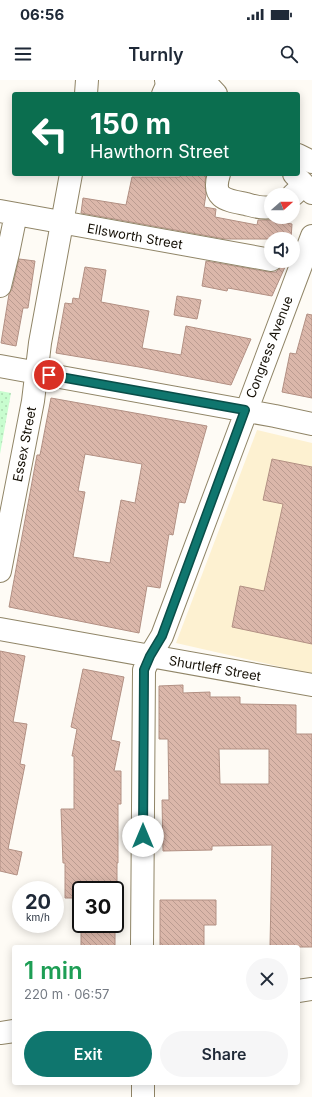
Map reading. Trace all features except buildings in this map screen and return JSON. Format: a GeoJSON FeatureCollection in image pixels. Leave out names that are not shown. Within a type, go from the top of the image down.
{"type":"FeatureCollection","features":[{"type":"Feature","properties":{"kind":"street"},"geometry":{"type":"LineString","coordinates":[[86,92],[87,80]]}},
{"type":"Feature","properties":{"kind":"street"},"geometry":{"type":"LineString","coordinates":[[202,80],[214,92]]}},
{"type":"Feature","properties":{"kind":"street"},"geometry":{"type":"LineString","coordinates":[[166,85],[190,92]]}},
{"type":"Feature","properties":{"kind":"street"},"geometry":{"type":"LineString","coordinates":[[300,156],[312,162]]}},
{"type":"Feature","properties":{"kind":"street","name":"Essex Street"},"geometry":{"type":"LineString","coordinates":[[0,571],[33,402],[40,343],[71,176]]}},
{"type":"Feature","properties":{"kind":"street"},"geometry":{"type":"LineString","coordinates":[[219,176],[217,186],[221,197],[226,200],[264,208]]}},
{"type":"Feature","properties":{"kind":"street"},"geometry":{"type":"LineString","coordinates":[[0,286],[8,253],[8,212]]}},
{"type":"Feature","properties":{"kind":"street","name":"Ellsworth Street"},"geometry":{"type":"LineString","coordinates":[[8,212],[264,259]]}},
{"type":"Feature","properties":{"kind":"street","name":"Congress Avenue"},"geometry":{"type":"LineString","coordinates":[[142,945],[143,676],[146,662],[162,636],[245,410],[312,236]]}},
{"type":"Feature","properties":{"kind":"street"},"geometry":{"type":"LineString","coordinates":[[0,366],[245,410],[312,424]]}},
{"type":"Feature","properties":{"kind":"street","name":"Shurtleff Street"},"geometry":{"type":"LineString","coordinates":[[0,628],[312,685]]}},
{"type":"Feature","properties":{"kind":"street"},"geometry":{"type":"LineString","coordinates":[[300,991],[312,989]]}},
{"type":"Feature","properties":{"kind":"street"},"geometry":{"type":"LineString","coordinates":[[0,1033],[12,1031]]}},
{"type":"Feature","properties":{"kind":"street"},"geometry":{"type":"LineString","coordinates":[[143,1085],[143,1097]]}},
{"type":"Feature","properties":{"kind":"shaded area"},"geometry":{"type":"Polygon","coordinates":[[[257,430],[312,443],[312,674],[176,643],[257,430]]]}},
{"type":"Feature","properties":{"kind":"green space"},"geometry":{"type":"Polygon","coordinates":[[[0,391],[11,393],[0,454],[0,391]]]}},
{"type":"Feature","properties":{"kind":"route"},"geometry":{"type":"LineString","coordinates":[[49,375],[245,410],[162,636],[146,662],[144,670],[143,836]]}}]}
